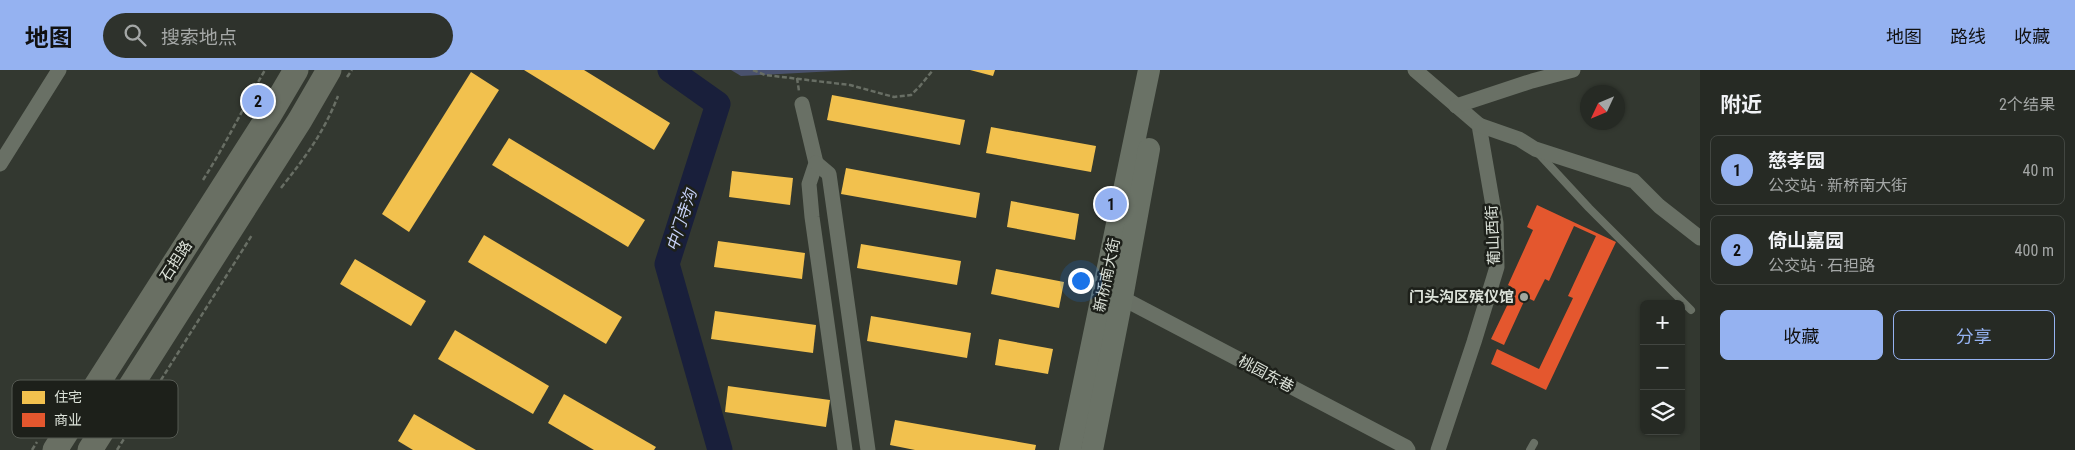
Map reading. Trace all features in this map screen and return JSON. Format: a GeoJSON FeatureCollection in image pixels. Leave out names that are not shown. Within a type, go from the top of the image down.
{"type":"FeatureCollection","features":[{"type":"Feature","properties":{"kind":"main road","name":"石担路"},"geometry":{"type":"LineString","coordinates":[[91,380],[270,114],[296,70]]}},
{"type":"Feature","properties":{"kind":"main road","name":"新桥南大街"},"geometry":{"type":"LineString","coordinates":[[1070,450],[1149,70]]}},
{"type":"Feature","properties":{"kind":"main road","name":"新桥南大街"},"geometry":{"type":"LineString","coordinates":[[1092,450],[1164,70]]}},
{"type":"Feature","properties":{"kind":"main road","name":"石担路"},"geometry":{"type":"LineString","coordinates":[[135,380],[300,120],[338,81]]}},
{"type":"Feature","properties":{"kind":"main road","name":"石担路"},"geometry":{"type":"LineString","coordinates":[[90,450],[98,438]]}},
{"type":"Feature","properties":{"kind":"street"},"geometry":{"type":"LineString","coordinates":[[0,164],[59,70]]}},
{"type":"Feature","properties":{"kind":"street"},"geometry":{"type":"LineString","coordinates":[[1415,70],[1479,125],[1519,139],[1535,149],[1634,181],[1659,206],[1700,238]]}},
{"type":"Feature","properties":{"kind":"street"},"geometry":{"type":"LineString","coordinates":[[1456,106],[1532,80],[1573,70]]}},
{"type":"Feature","properties":{"kind":"street"},"geometry":{"type":"LineString","coordinates":[[802,104],[816,163],[809,184],[812,217],[845,450]]}},
{"type":"Feature","properties":{"kind":"street","name":"葡山西街"},"geometry":{"type":"LineString","coordinates":[[1438,450],[1497,267],[1496,223],[1479,125]]}},
{"type":"Feature","properties":{"kind":"street"},"geometry":{"type":"LineString","coordinates":[[816,163],[829,174],[868,450]]}},
{"type":"Feature","properties":{"kind":"street","name":"桃园东巷"},"geometry":{"type":"LineString","coordinates":[[1122,298],[1406,447],[1408,450]]}},
{"type":"Feature","properties":{"kind":"lane"},"geometry":{"type":"LineString","coordinates":[[1535,149],[1589,208],[1692,310]]}},
{"type":"Feature","properties":{"kind":"path"},"geometry":{"type":"LineString","coordinates":[[200,185],[221,152],[241,111],[265,70]]}},
{"type":"Feature","properties":{"kind":"path"},"geometry":{"type":"LineString","coordinates":[[279,191],[328,122],[338,81],[352,70]]}},
{"type":"Feature","properties":{"kind":"path"},"geometry":{"type":"LineString","coordinates":[[753,70],[765,75],[850,85],[894,97],[910,95],[933,70]]}},
{"type":"Feature","properties":{"kind":"path"},"geometry":{"type":"LineString","coordinates":[[161,380],[253,233]]}},
{"type":"Feature","properties":{"kind":"path"},"geometry":{"type":"LineString","coordinates":[[117,450],[125,438]]}},
{"type":"Feature","properties":{"kind":"path"},"geometry":{"type":"LineString","coordinates":[[32,450],[46,446]]}},
{"type":"Feature","properties":{"kind":"shaded area"},"geometry":{"type":"Polygon","coordinates":[[[731,70],[853,70],[741,76],[731,70]]]}},
{"type":"Feature","properties":{"kind":"building: 住宅"},"geometry":{"type":"Polygon","coordinates":[[[524,70],[584,70],[670,123],[654,150],[524,70]]]}},
{"type":"Feature","properties":{"kind":"building: 住宅"},"geometry":{"type":"Polygon","coordinates":[[[970,70],[995,70],[993,76],[970,70]]]}},
{"type":"Feature","properties":{"kind":"building: 住宅"},"geometry":{"type":"Polygon","coordinates":[[[471,72],[499,90],[409,232],[382,214],[471,72]]]}},
{"type":"Feature","properties":{"kind":"building: 住宅"},"geometry":{"type":"Polygon","coordinates":[[[832,95],[965,120],[960,145],[827,120],[832,95]]]}},
{"type":"Feature","properties":{"kind":"building: 住宅"},"geometry":{"type":"Polygon","coordinates":[[[991,127],[1096,146],[1091,172],[986,153],[991,127]]]}},
{"type":"Feature","properties":{"kind":"building: 住宅"},"geometry":{"type":"Polygon","coordinates":[[[509,138],[645,220],[628,247],[492,165],[509,138]]]}},
{"type":"Feature","properties":{"kind":"building: 住宅"},"geometry":{"type":"Polygon","coordinates":[[[846,168],[980,193],[976,218],[841,194],[846,168]]]}},
{"type":"Feature","properties":{"kind":"building: 住宅"},"geometry":{"type":"Polygon","coordinates":[[[732,171],[793,178],[790,205],[729,197],[732,171]]]}},
{"type":"Feature","properties":{"kind":"building: 住宅"},"geometry":{"type":"Polygon","coordinates":[[[1011,201],[1079,214],[1075,240],[1007,227],[1011,201]]]}},
{"type":"Feature","properties":{"kind":"building: 住宅"},"geometry":{"type":"Polygon","coordinates":[[[484,235],[622,317],[606,344],[468,262],[484,235]]]}},
{"type":"Feature","properties":{"kind":"building: 住宅"},"geometry":{"type":"Polygon","coordinates":[[[718,241],[805,253],[802,279],[714,267],[718,241]]]}},
{"type":"Feature","properties":{"kind":"building: 住宅"},"geometry":{"type":"Polygon","coordinates":[[[861,244],[961,261],[957,285],[857,268],[861,244]]]}},
{"type":"Feature","properties":{"kind":"building: 住宅"},"geometry":{"type":"Polygon","coordinates":[[[355,259],[426,301],[411,326],[340,284],[355,259]]]}},
{"type":"Feature","properties":{"kind":"building: 住宅"},"geometry":{"type":"Polygon","coordinates":[[[996,269],[1064,282],[1059,308],[991,294],[996,269]]]}},
{"type":"Feature","properties":{"kind":"building: 住宅"},"geometry":{"type":"Polygon","coordinates":[[[715,311],[816,325],[813,353],[711,339],[715,311]]]}},
{"type":"Feature","properties":{"kind":"building: 住宅"},"geometry":{"type":"Polygon","coordinates":[[[871,316],[971,333],[967,358],[867,341],[871,316]]]}},
{"type":"Feature","properties":{"kind":"building: 住宅"},"geometry":{"type":"Polygon","coordinates":[[[455,330],[549,386],[533,414],[438,359],[455,330]]]}},
{"type":"Feature","properties":{"kind":"building: 住宅"},"geometry":{"type":"Polygon","coordinates":[[[999,339],[1053,349],[1048,374],[995,365],[999,339]]]}},
{"type":"Feature","properties":{"kind":"building: 住宅"},"geometry":{"type":"Polygon","coordinates":[[[728,386],[830,400],[826,427],[725,412],[728,386]]]}},
{"type":"Feature","properties":{"kind":"building: 住宅"},"geometry":{"type":"Polygon","coordinates":[[[564,394],[656,447],[654,450],[594,450],[548,423],[564,394]]]}},
{"type":"Feature","properties":{"kind":"building: 住宅"},"geometry":{"type":"Polygon","coordinates":[[[414,414],[476,450],[413,450],[398,441],[414,414]]]}},
{"type":"Feature","properties":{"kind":"building: 住宅"},"geometry":{"type":"Polygon","coordinates":[[[895,420],[1036,445],[1035,450],[915,450],[890,445],[895,420]]]}},
{"type":"Feature","properties":{"kind":"building: 商业","name":"门头沟区殡仪馆"},"geometry":{"type":"Polygon","coordinates":[[[1537,205],[1616,242],[1546,390],[1491,364],[1497,349],[1539,369],[1573,298],[1568,296],[1596,236],[1574,226],[1549,281],[1545,279],[1534,301],[1526,297],[1504,345],[1491,339],[1515,289],[1508,285],[1533,230],[1527,227],[1537,205]]]}},
{"type":"Feature","properties":{"kind":"waterway","name":"中门寺沟"},"geometry":{"type":"LineString","coordinates":[[670,70],[718,104],[667,264],[720,450]]}},
{"type":"Feature","properties":{"kind":"place","name":"倚山嘉园"},"geometry":{"type":"Point","coordinates":[258,101]}},
{"type":"Feature","properties":{"kind":"place","name":"慈孝园"},"geometry":{"type":"Point","coordinates":[1111,204]}},
{"type":"Feature","properties":{"kind":"place","name":"门头沟区殡仪馆"},"geometry":{"type":"Point","coordinates":[1524,297]}}]}
